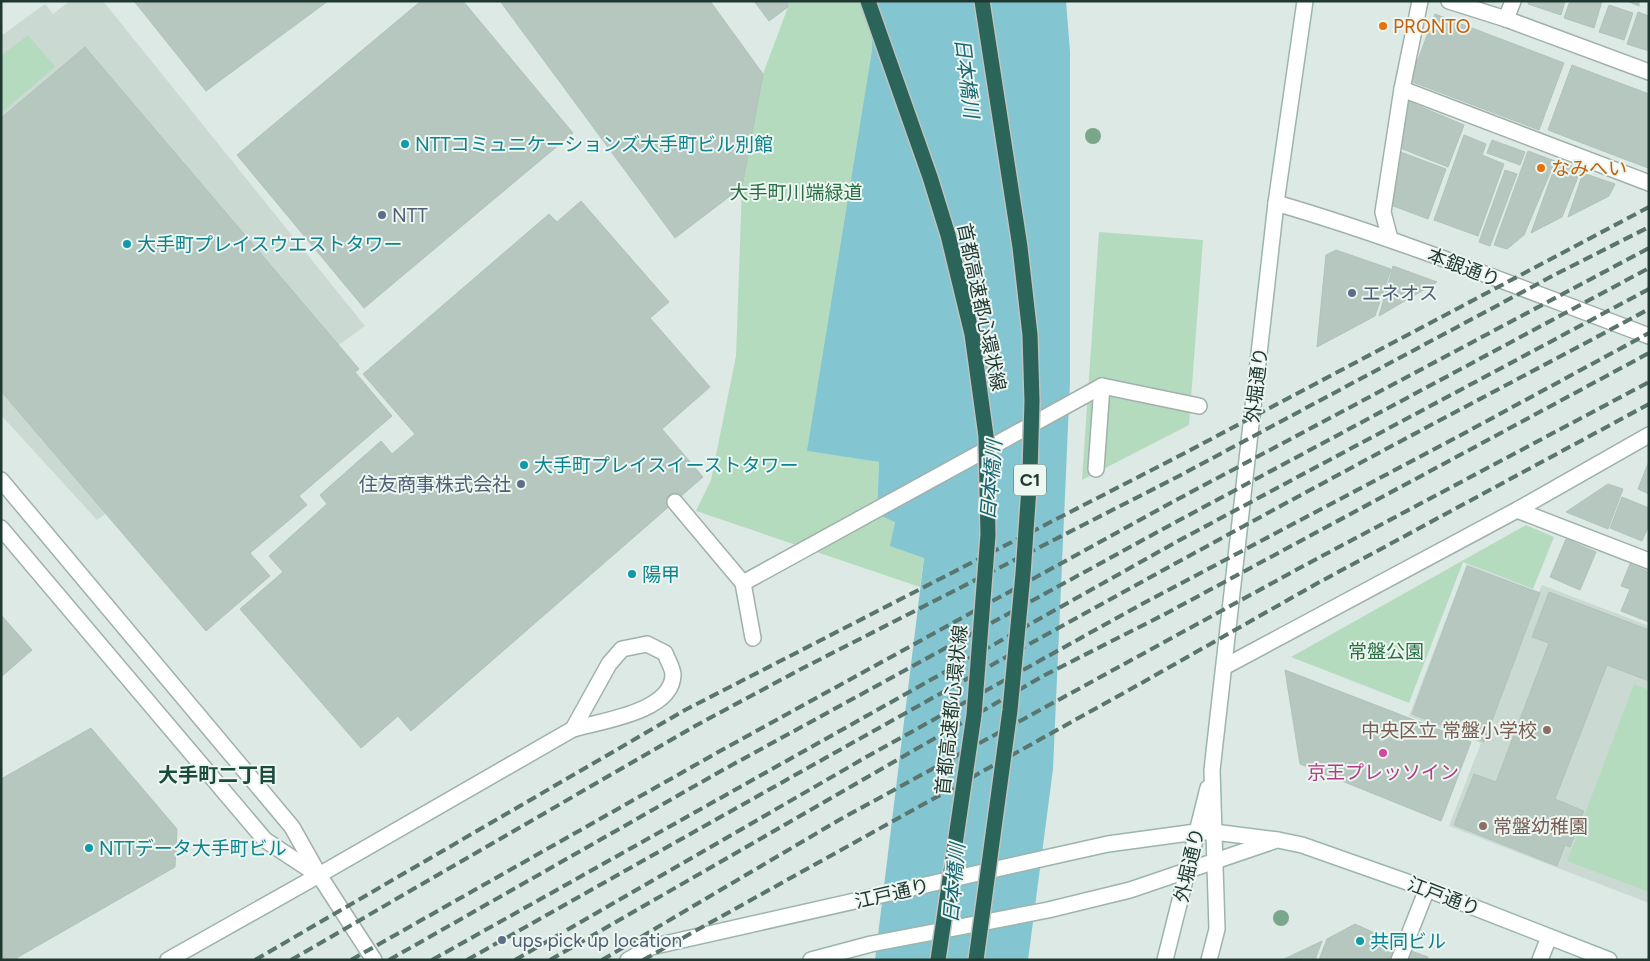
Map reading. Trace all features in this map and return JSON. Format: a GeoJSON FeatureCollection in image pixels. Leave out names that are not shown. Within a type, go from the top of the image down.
{"type":"FeatureCollection","features":[{"type":"Feature","properties":{"kind":"highway","name":"首都高速都心環状線"},"geometry":{"type":"LineString","coordinates":[[868,1],[930,177],[948,235],[972,334],[986,436],[988,535],[974,715],[938,960]]}},
{"type":"Feature","properties":{"kind":"highway","name":"首都高速都心環状線"},"geometry":{"type":"LineString","coordinates":[[976,960],[1010,710],[1023,574],[1030,473],[1032,401],[1030,335],[1020,247],[982,1]]}},
{"type":"Feature","properties":{"kind":"street","name":"外堀通り"},"geometry":{"type":"LineString","coordinates":[[1165,960],[1212,770],[1276,203],[1305,1]]}},
{"type":"Feature","properties":{"kind":"street"},"geometry":{"type":"LineString","coordinates":[[1390,240],[1383,212],[1402,89],[1420,1]]}},
{"type":"Feature","properties":{"kind":"street"},"geometry":{"type":"LineString","coordinates":[[1449,1],[1506,19],[1649,72]]}},
{"type":"Feature","properties":{"kind":"street"},"geometry":{"type":"LineString","coordinates":[[1506,19],[1513,1]]}},
{"type":"Feature","properties":{"kind":"street"},"geometry":{"type":"LineString","coordinates":[[1402,89],[1649,183]]}},
{"type":"Feature","properties":{"kind":"street","name":"本銀通り"},"geometry":{"type":"LineString","coordinates":[[1276,203],[1390,240],[1649,336]]}},
{"type":"Feature","properties":{"kind":"street"},"geometry":{"type":"LineString","coordinates":[[1096,469],[1102,386]]}},
{"type":"Feature","properties":{"kind":"street"},"geometry":{"type":"LineString","coordinates":[[743,584],[1102,386],[1199,406]]}},
{"type":"Feature","properties":{"kind":"street"},"geometry":{"type":"LineString","coordinates":[[1224,666],[1517,510],[1649,435]]}},
{"type":"Feature","properties":{"kind":"street"},"geometry":{"type":"LineString","coordinates":[[1,480],[292,827],[319,875],[374,960]]}},
{"type":"Feature","properties":{"kind":"street"},"geometry":{"type":"LineString","coordinates":[[675,502],[743,584],[753,638]]}},
{"type":"Feature","properties":{"kind":"street"},"geometry":{"type":"LineString","coordinates":[[1517,510],[1649,561]]}},
{"type":"Feature","properties":{"kind":"street"},"geometry":{"type":"LineString","coordinates":[[1,528],[265,840],[319,875]]}},
{"type":"Feature","properties":{"kind":"street"},"geometry":{"type":"LineString","coordinates":[[168,960],[573,728],[648,708],[667,694],[673,674],[665,653],[647,644],[622,650],[610,664],[573,728]]}},
{"type":"Feature","properties":{"kind":"street","name":"外堀通り"},"geometry":{"type":"LineString","coordinates":[[1209,960],[1217,929],[1212,770]]}},
{"type":"Feature","properties":{"kind":"street","name":"江戸通り"},"geometry":{"type":"LineString","coordinates":[[628,960],[651,947],[872,897],[1108,844],[1196,832],[1214,832],[1302,845],[1427,889],[1609,960]]}},
{"type":"Feature","properties":{"kind":"street"},"geometry":{"type":"LineString","coordinates":[[811,960],[871,944],[1048,910],[1130,890],[1278,840]]}},
{"type":"Feature","properties":{"kind":"street"},"geometry":{"type":"LineString","coordinates":[[1399,960],[1427,889]]}},
{"type":"Feature","properties":{"kind":"street"},"geometry":{"type":"LineString","coordinates":[[1540,960],[1549,937]]}},
{"type":"Feature","properties":{"kind":"shaded area","name":"大手町プレイスウエストタワー"},"geometry":{"type":"Polygon","coordinates":[[[70,1],[103,1],[365,326],[97,520],[1,415],[1,36],[45,4],[53,14],[70,1]]]}},
{"type":"Feature","properties":{"kind":"shaded area","name":"中央区立 常盤小学校"},"geometry":{"type":"Polygon","coordinates":[[[1467,564],[1539,592],[1542,585],[1649,626],[1649,903],[1449,826],[1481,743],[1409,716],[1467,564]]]}},
{"type":"Feature","properties":{"kind":"green space","name":"大手町川端緑道"},"geometry":{"type":"Polygon","coordinates":[[[787,1],[883,1],[808,451],[879,462],[877,514],[895,521],[891,546],[924,557],[920,587],[696,511],[711,480],[736,356],[742,187],[763,74],[788,7],[787,1]]]}},
{"type":"Feature","properties":{"kind":"green space"},"geometry":{"type":"Polygon","coordinates":[[[28,35],[55,67],[1,113],[1,56],[28,35]]]}},
{"type":"Feature","properties":{"kind":"green space"},"geometry":{"type":"Polygon","coordinates":[[[1099,232],[1203,240],[1189,425],[1082,480],[1099,232]]]}},
{"type":"Feature","properties":{"kind":"green space","name":"常盤公園"},"geometry":{"type":"Polygon","coordinates":[[[1526,525],[1554,537],[1533,589],[1463,562],[1409,703],[1291,657],[1526,525]]]}},
{"type":"Feature","properties":{"kind":"green space"},"geometry":{"type":"Polygon","coordinates":[[[1634,684],[1649,690],[1649,892],[1567,861],[1634,684]]]}},
{"type":"Feature","properties":{"kind":"water","name":"日本橋川"},"geometry":{"type":"Polygon","coordinates":[[[873,1],[1066,1],[1070,52],[1070,381],[1053,769],[1028,960],[875,960],[924,558],[890,546],[895,522],[877,514],[879,462],[807,451],[872,51],[873,1]]]}},
{"type":"Feature","properties":{"kind":"building"},"geometry":{"type":"Polygon","coordinates":[[[134,1],[328,1],[206,91],[134,1]]]}},
{"type":"Feature","properties":{"kind":"building","name":"NTTコミュニケーションズ大手町ビル別館"},"geometry":{"type":"Polygon","coordinates":[[[421,1],[463,1],[573,133],[364,308],[237,155],[421,1]]]}},
{"type":"Feature","properties":{"kind":"building"},"geometry":{"type":"Polygon","coordinates":[[[500,1],[710,1],[763,74],[742,187],[675,238],[500,1]]]}},
{"type":"Feature","properties":{"kind":"building"},"geometry":{"type":"Polygon","coordinates":[[[754,1],[787,1],[788,7],[769,21],[754,1]]]}},
{"type":"Feature","properties":{"kind":"building"},"geometry":{"type":"Polygon","coordinates":[[[1529,1],[1565,1],[1561,15],[1528,4],[1529,1]]]}},
{"type":"Feature","properties":{"kind":"building"},"geometry":{"type":"Polygon","coordinates":[[[1570,1],[1602,1],[1594,28],[1564,18],[1570,1]]]}},
{"type":"Feature","properties":{"kind":"building"},"geometry":{"type":"Polygon","coordinates":[[[1627,1],[1639,1],[1639,6],[1627,1]]]}},
{"type":"Feature","properties":{"kind":"building"},"geometry":{"type":"Polygon","coordinates":[[[1609,5],[1633,13],[1624,40],[1599,32],[1609,5]]]}},
{"type":"Feature","properties":{"kind":"building"},"geometry":{"type":"Polygon","coordinates":[[[1638,12],[1649,16],[1649,51],[1627,44],[1638,12]]]}},
{"type":"Feature","properties":{"kind":"building"},"geometry":{"type":"Polygon","coordinates":[[[1435,14],[1564,63],[1539,130],[1410,81],[1435,14]]]}},
{"type":"Feature","properties":{"kind":"building","name":"大手町プレイスウエストタワー"},"geometry":{"type":"Polygon","coordinates":[[[85,47],[359,369],[355,372],[392,416],[299,496],[307,505],[250,553],[270,576],[206,631],[1,391],[1,118],[85,47]]]}},
{"type":"Feature","properties":{"kind":"building"},"geometry":{"type":"Polygon","coordinates":[[[1572,65],[1649,94],[1648,168],[1548,130],[1572,65]]]}},
{"type":"Feature","properties":{"kind":"building"},"geometry":{"type":"Polygon","coordinates":[[[1405,100],[1464,125],[1448,167],[1400,148],[1405,100]]]}},
{"type":"Feature","properties":{"kind":"building"},"geometry":{"type":"Polygon","coordinates":[[[1464,135],[1486,144],[1482,155],[1504,164],[1478,236],[1434,220],[1464,135]]]}},
{"type":"Feature","properties":{"kind":"building"},"geometry":{"type":"Polygon","coordinates":[[[1492,140],[1525,152],[1520,165],[1487,153],[1492,140]]]}},
{"type":"Feature","properties":{"kind":"building"},"geometry":{"type":"Polygon","coordinates":[[[1398,151],[1446,169],[1428,219],[1388,204],[1398,151]]]}},
{"type":"Feature","properties":{"kind":"building"},"geometry":{"type":"Polygon","coordinates":[[[1528,151],[1555,161],[1524,235],[1507,249],[1494,245],[1528,151]]]}},
{"type":"Feature","properties":{"kind":"building"},"geometry":{"type":"Polygon","coordinates":[[[1557,161],[1581,169],[1562,217],[1531,233],[1557,161]]]}},
{"type":"Feature","properties":{"kind":"building"},"geometry":{"type":"Polygon","coordinates":[[[1505,170],[1517,174],[1490,246],[1479,242],[1505,170]]]}},
{"type":"Feature","properties":{"kind":"building"},"geometry":{"type":"Polygon","coordinates":[[[1583,173],[1615,184],[1609,196],[1568,217],[1583,173]]]}},
{"type":"Feature","properties":{"kind":"building","name":"大手町プレイスイーストタワー"},"geometry":{"type":"Polygon","coordinates":[[[581,201],[669,302],[650,318],[710,387],[662,429],[703,477],[411,731],[398,716],[361,748],[240,609],[283,572],[269,556],[327,504],[320,495],[381,441],[392,454],[415,434],[363,374],[549,214],[557,222],[581,201]]]}},
{"type":"Feature","properties":{"kind":"building","name":"エネオス"},"geometry":{"type":"Polygon","coordinates":[[[1336,250],[1391,269],[1375,316],[1317,347],[1326,255],[1336,250]]]}},
{"type":"Feature","properties":{"kind":"building"},"geometry":{"type":"Polygon","coordinates":[[[1393,266],[1437,282],[1379,316],[1393,266]]]}},
{"type":"Feature","properties":{"kind":"building"},"geometry":{"type":"Polygon","coordinates":[[[1649,461],[1649,494],[1638,489],[1649,461]]]}},
{"type":"Feature","properties":{"kind":"building"},"geometry":{"type":"Polygon","coordinates":[[[1608,484],[1623,489],[1608,529],[1566,512],[1608,484]]]}},
{"type":"Feature","properties":{"kind":"building"},"geometry":{"type":"Polygon","coordinates":[[[1622,497],[1649,508],[1649,525],[1642,541],[1610,528],[1622,497]]]}},
{"type":"Feature","properties":{"kind":"building"},"geometry":{"type":"Polygon","coordinates":[[[1566,539],[1596,552],[1580,590],[1550,577],[1566,539]]]}},
{"type":"Feature","properties":{"kind":"building"},"geometry":{"type":"Polygon","coordinates":[[[1630,564],[1649,572],[1649,622],[1621,611],[1630,589],[1621,586],[1630,564]]]}},
{"type":"Feature","properties":{"kind":"building"},"geometry":{"type":"Polygon","coordinates":[[[1467,566],[1540,593],[1484,742],[1412,714],[1467,566]]]}},
{"type":"Feature","properties":{"kind":"building"},"geometry":{"type":"Polygon","coordinates":[[[1549,592],[1649,630],[1649,681],[1607,665],[1555,799],[1584,811],[1570,847],[1565,845],[1557,866],[1454,825],[1474,774],[1496,782],[1549,643],[1532,637],[1549,592]]]}},
{"type":"Feature","properties":{"kind":"building"},"geometry":{"type":"Polygon","coordinates":[[[1,615],[32,650],[1,677],[1,615]]]}},
{"type":"Feature","properties":{"kind":"building","name":"京王プレッソイン"},"geometry":{"type":"Polygon","coordinates":[[[1285,670],[1471,742],[1441,821],[1300,764],[1285,670]]]}},
{"type":"Feature","properties":{"kind":"building","name":"NTTデータ大手町ビル"},"geometry":{"type":"Polygon","coordinates":[[[91,728],[177,829],[175,867],[13,960],[1,960],[1,779],[91,728]]]}},
{"type":"Feature","properties":{"kind":"building","name":"共同ビル"},"geometry":{"type":"Polygon","coordinates":[[[1355,924],[1397,943],[1391,960],[1319,960],[1327,939],[1355,924]]]}},
{"type":"Feature","properties":{"kind":"building"},"geometry":{"type":"Polygon","coordinates":[[[1322,941],[1315,960],[1282,960],[1322,941]]]}},
{"type":"Feature","properties":{"kind":"building"},"geometry":{"type":"Polygon","coordinates":[[[1411,951],[1428,957],[1427,960],[1407,960],[1411,951]]]}},
{"type":"Feature","properties":{"kind":"railway"},"geometry":{"type":"LineString","coordinates":[[255,960],[685,710],[1181,455],[1649,207]]}},
{"type":"Feature","properties":{"kind":"railway"},"geometry":{"type":"LineString","coordinates":[[291,960],[695,726],[803,668],[1179,476],[1558,273],[1649,227]]}},
{"type":"Feature","properties":{"kind":"railway"},"geometry":{"type":"LineString","coordinates":[[351,960],[720,751],[1178,499],[1649,248]]}},
{"type":"Feature","properties":{"kind":"railway"},"geometry":{"type":"LineString","coordinates":[[389,960],[721,771],[1174,523],[1649,268]]}},
{"type":"Feature","properties":{"kind":"railway"},"geometry":{"type":"LineString","coordinates":[[432,960],[1178,541],[1649,289]]}},
{"type":"Feature","properties":{"kind":"railway"},"geometry":{"type":"LineString","coordinates":[[467,960],[1119,595],[1377,454],[1649,309]]}},
{"type":"Feature","properties":{"kind":"railway"},"geometry":{"type":"LineString","coordinates":[[515,960],[868,756],[1142,604],[1649,333]]}},
{"type":"Feature","properties":{"kind":"railway"},"geometry":{"type":"LineString","coordinates":[[550,960],[1043,676],[1167,613],[1649,353]]}},
{"type":"Feature","properties":{"kind":"railway"},"geometry":{"type":"LineString","coordinates":[[602,960],[839,820],[1307,564],[1649,382]]}},
{"type":"Feature","properties":{"kind":"railway"},"geometry":{"type":"LineString","coordinates":[[643,960],[1316,584],[1649,404]]}},
{"type":"Feature","properties":{"kind":"place","name":"PRONTO"},"geometry":{"type":"Point","coordinates":[1383,26]}},
{"type":"Feature","properties":{"kind":"place","name":"NTTコミュニケーションズ大手町ビル別館"},"geometry":{"type":"Point","coordinates":[405,144]}},
{"type":"Feature","properties":{"kind":"place","name":"なみへい"},"geometry":{"type":"Point","coordinates":[1541,168]}},
{"type":"Feature","properties":{"kind":"place","name":"NTT"},"geometry":{"type":"Point","coordinates":[382,215]}},
{"type":"Feature","properties":{"kind":"place","name":"大手町プレイスウエストタワー"},"geometry":{"type":"Point","coordinates":[127,244]}},
{"type":"Feature","properties":{"kind":"place","name":"エネオス"},"geometry":{"type":"Point","coordinates":[1352,293]}},
{"type":"Feature","properties":{"kind":"place","name":"大手町プレイスイーストタワー"},"geometry":{"type":"Point","coordinates":[524,465]}},
{"type":"Feature","properties":{"kind":"place","name":"住友商事株式会社"},"geometry":{"type":"Point","coordinates":[521,484]}},
{"type":"Feature","properties":{"kind":"place","name":"陽甲"},"geometry":{"type":"Point","coordinates":[632,574]}},
{"type":"Feature","properties":{"kind":"place","name":"中央区立 常盤小学校"},"geometry":{"type":"Point","coordinates":[1547,730]}},
{"type":"Feature","properties":{"kind":"place","name":"京王プレッソイン"},"geometry":{"type":"Point","coordinates":[1383,753]}},
{"type":"Feature","properties":{"kind":"place","name":"常盤幼稚園"},"geometry":{"type":"Point","coordinates":[1483,826]}},
{"type":"Feature","properties":{"kind":"place","name":"NTTデータ大手町ビル"},"geometry":{"type":"Point","coordinates":[89,848]}},
{"type":"Feature","properties":{"kind":"place","name":"ups pick up location"},"geometry":{"type":"Point","coordinates":[502,940]}},
{"type":"Feature","properties":{"kind":"place","name":"共同ビル"},"geometry":{"type":"Point","coordinates":[1360,941]}},
{"type":"Feature","properties":{"kind":"district","name":"大手町二丁目"},"geometry":{"type":"Point","coordinates":[218,775]}}]}
